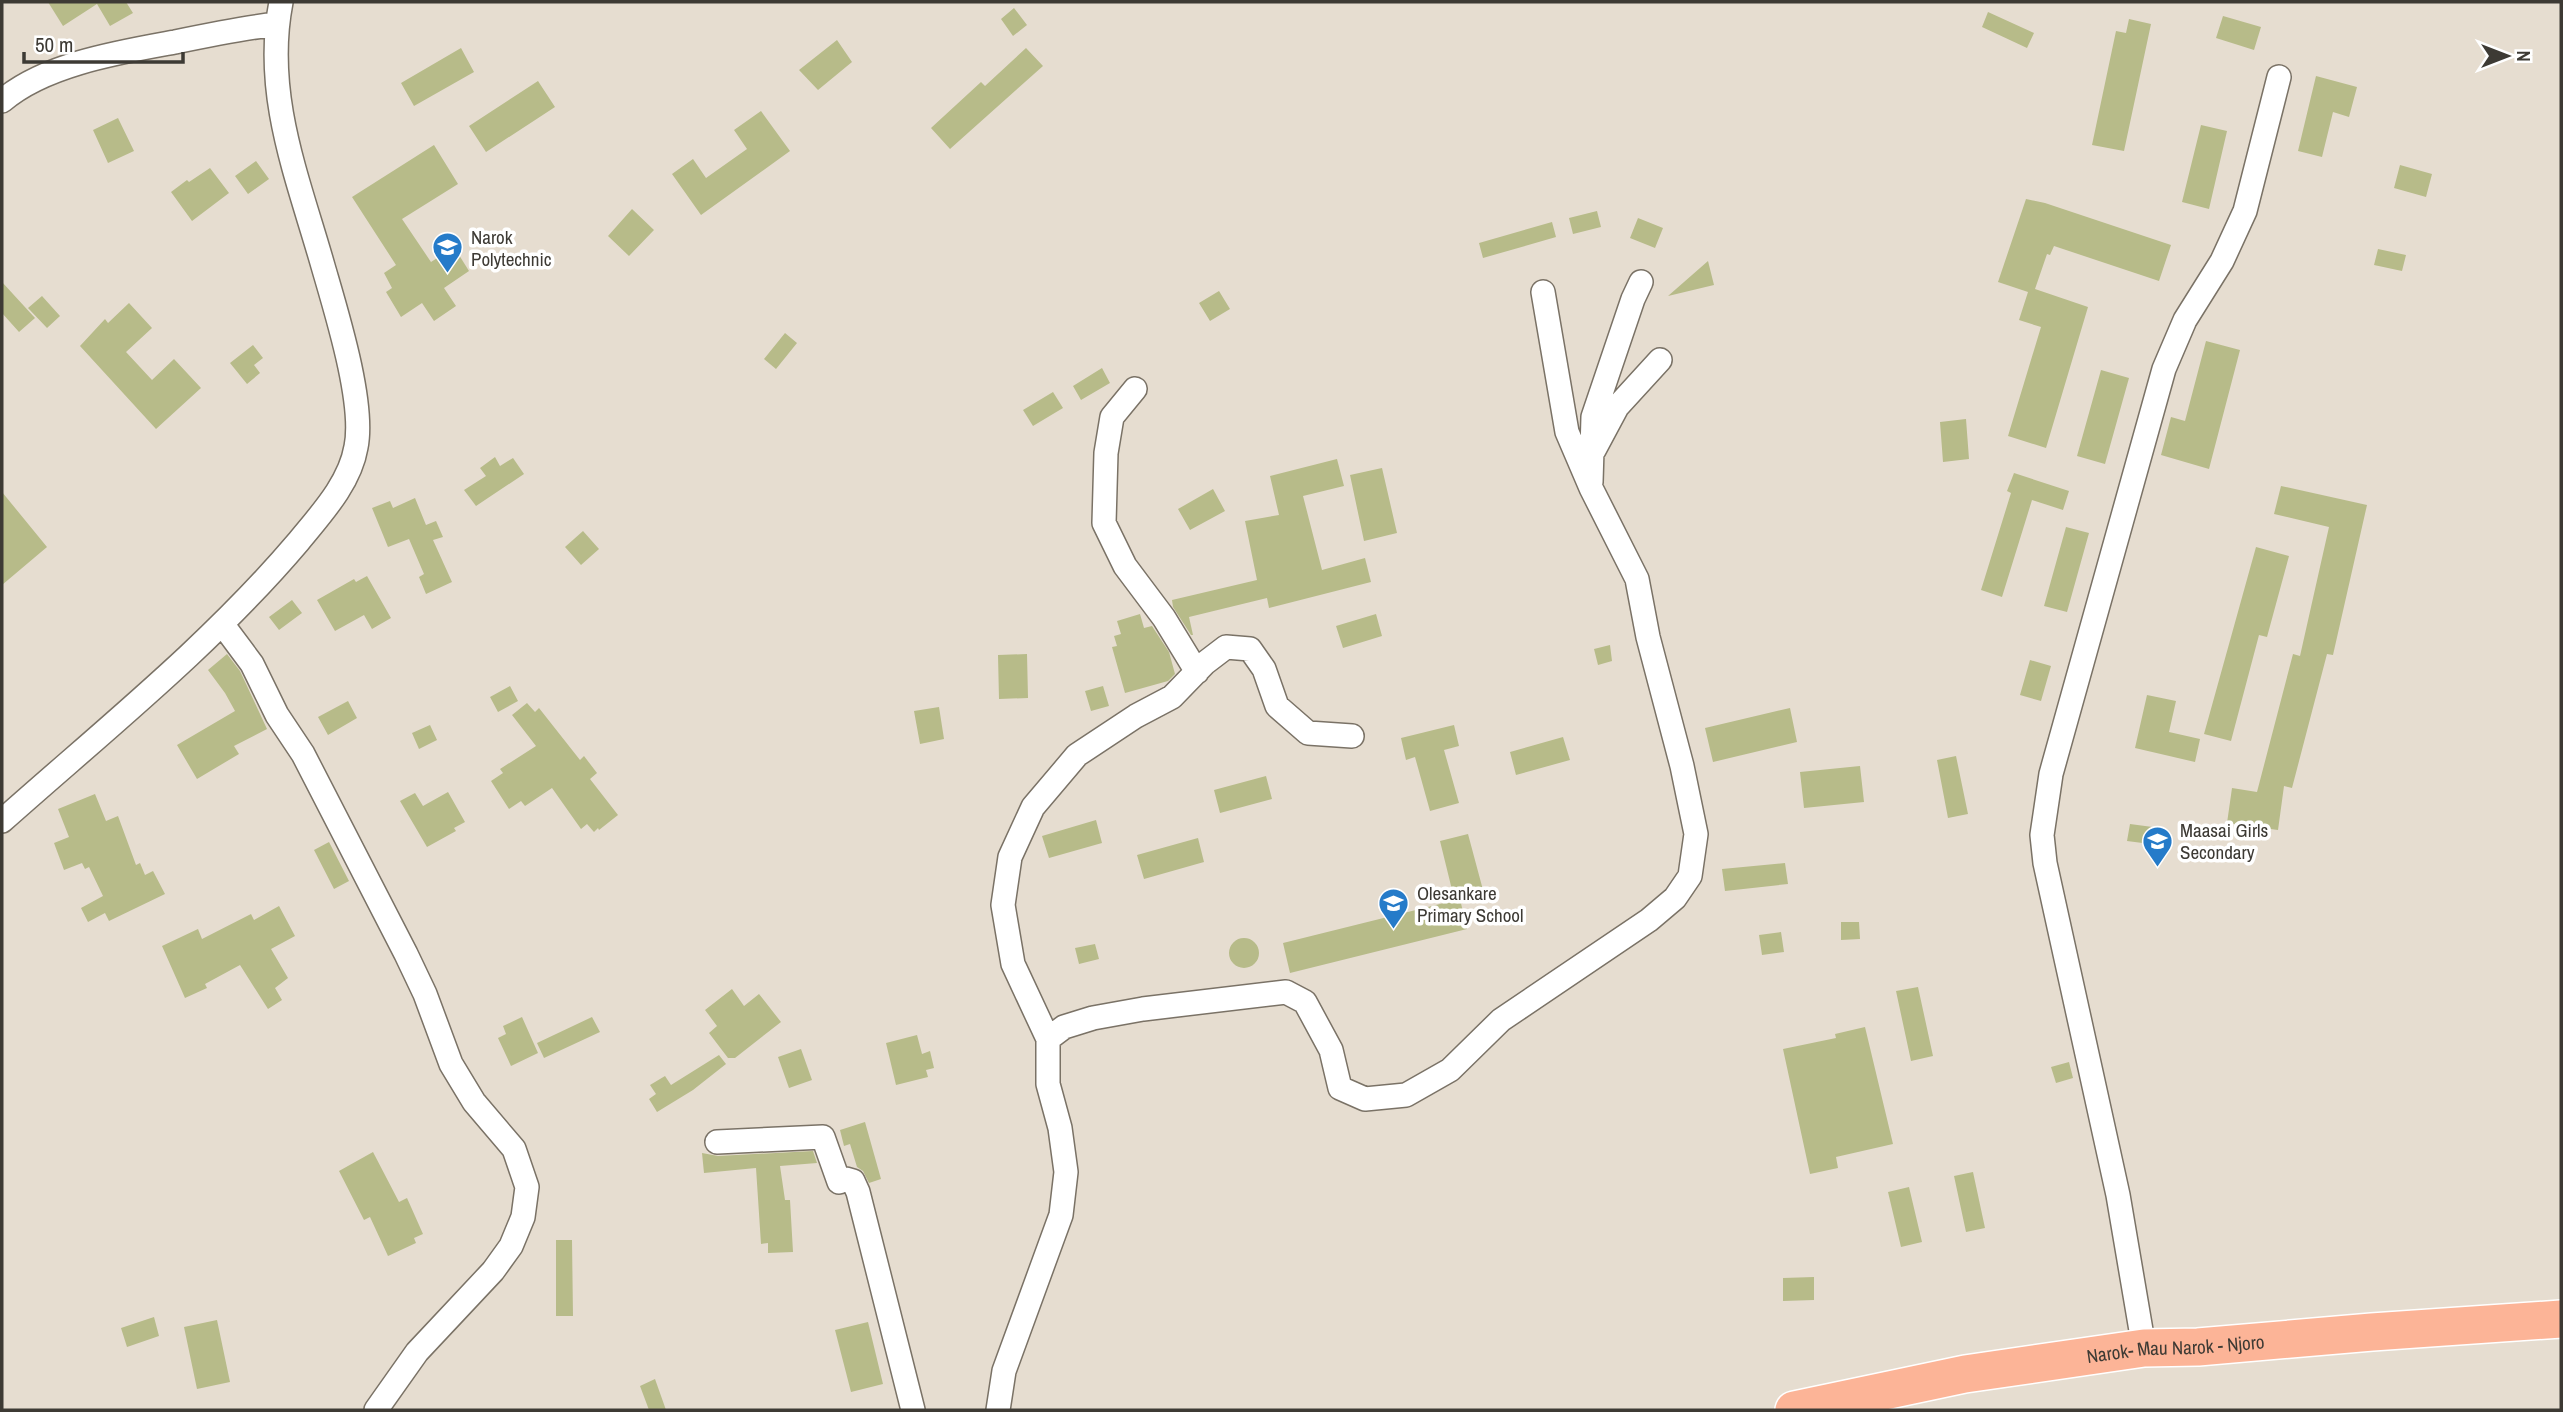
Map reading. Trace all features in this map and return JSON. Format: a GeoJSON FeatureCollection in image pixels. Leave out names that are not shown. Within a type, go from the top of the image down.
{"type":"FeatureCollection","features":[{"type":"Feature","properties":{"kind":"highway","name":"Narok- Mau Narok - Njoro"},"geometry":{"type":"LineString","coordinates":[[1794,1410],[1965,1374],[2144,1348],[2199,1348],[2358,1333],[2561,1319]]}},
{"type":"Feature","properties":{"kind":"street"},"geometry":{"type":"LineString","coordinates":[[2,101],[45,76],[81,62],[279,13],[279,106],[285,142],[313,230],[342,339],[358,422],[357,445],[352,466],[317,520],[223,625],[2,821]]}},
{"type":"Feature","properties":{"kind":"street"},"geometry":{"type":"LineString","coordinates":[[2144,1348],[2118,1195],[2045,863],[2042,835],[2051,774],[2164,369],[2185,320],[2222,261],[2245,211],[2279,77]]}},
{"type":"Feature","properties":{"kind":"street"},"geometry":{"type":"LineString","coordinates":[[1591,488],[1593,417],[1641,282]]}},
{"type":"Feature","properties":{"kind":"street"},"geometry":{"type":"LineString","coordinates":[[1048,1040],[1064,1027],[1093,1018],[1143,1009],[1286,992],[1305,1002],[1331,1050],[1340,1088],[1365,1099],[1406,1095],[1450,1070],[1501,1020],[1612,947],[1675,898],[1690,876],[1696,834],[1682,766],[1648,637],[1637,579],[1591,488],[1567,432],[1543,292]]}},
{"type":"Feature","properties":{"kind":"street"},"geometry":{"type":"LineString","coordinates":[[1592,453],[1617,407],[1660,360]]}},
{"type":"Feature","properties":{"kind":"street"},"geometry":{"type":"LineString","coordinates":[[1135,389],[1112,416],[1106,453],[1104,523],[1125,566],[1164,618],[1197,672]]}},
{"type":"Feature","properties":{"kind":"street"},"geometry":{"type":"LineString","coordinates":[[223,625],[252,664],[277,715],[303,754],[406,954],[452,1064],[474,1102],[514,1149],[527,1187],[523,1217],[510,1246],[493,1271],[417,1352],[376,1410]]}},
{"type":"Feature","properties":{"kind":"street"},"geometry":{"type":"LineString","coordinates":[[998,1410],[1004,1370],[1061,1215],[1066,1172],[1060,1128],[1048,1084],[1048,1040],[1013,964],[1003,905],[1010,857],[1033,807],[1077,755],[1136,716],[1172,697],[1226,647],[1250,649],[1264,669],[1277,706],[1308,733],[1352,736]]}},
{"type":"Feature","properties":{"kind":"street"},"geometry":{"type":"LineString","coordinates":[[717,1142],[823,1137],[839,1182],[846,1179],[853,1181],[859,1192],[913,1410]]}},
{"type":"Feature","properties":{"kind":"building"},"geometry":{"type":"Polygon","coordinates":[[[48,2],[126,2],[133,13],[110,26],[97,4],[63,26],[48,2]]]}},
{"type":"Feature","properties":{"kind":"building"},"geometry":{"type":"Polygon","coordinates":[[[1014,8],[1027,25],[1013,36],[1001,19],[1014,8]]]}},
{"type":"Feature","properties":{"kind":"building"},"geometry":{"type":"Polygon","coordinates":[[[1988,12],[2034,33],[2027,48],[1982,27],[1988,12]]]}},
{"type":"Feature","properties":{"kind":"building"},"geometry":{"type":"Polygon","coordinates":[[[2223,16],[2261,27],[2254,50],[2216,38],[2223,16]]]}},
{"type":"Feature","properties":{"kind":"building"},"geometry":{"type":"Polygon","coordinates":[[[2129,19],[2151,24],[2124,151],[2092,145],[2116,31],[2126,33],[2129,19]]]}},
{"type":"Feature","properties":{"kind":"building"},"geometry":{"type":"Polygon","coordinates":[[[837,40],[852,62],[818,90],[799,70],[837,40]]]}},
{"type":"Feature","properties":{"kind":"building"},"geometry":{"type":"Polygon","coordinates":[[[461,48],[474,72],[414,106],[401,83],[461,48]]]}},
{"type":"Feature","properties":{"kind":"building"},"geometry":{"type":"Polygon","coordinates":[[[1026,48],[1043,66],[950,149],[931,128],[981,82],[985,86],[1026,48]]]}},
{"type":"Feature","properties":{"kind":"building"},"geometry":{"type":"Polygon","coordinates":[[[2316,76],[2357,87],[2349,117],[2333,112],[2322,157],[2298,151],[2316,76]]]}},
{"type":"Feature","properties":{"kind":"building"},"geometry":{"type":"Polygon","coordinates":[[[538,81],[555,107],[486,152],[469,126],[538,81]]]}},
{"type":"Feature","properties":{"kind":"building"},"geometry":{"type":"Polygon","coordinates":[[[761,111],[790,151],[701,215],[672,174],[693,159],[706,178],[747,149],[734,130],[761,111]]]}},
{"type":"Feature","properties":{"kind":"building"},"geometry":{"type":"Polygon","coordinates":[[[118,118],[134,151],[108,163],[93,130],[118,118]]]}},
{"type":"Feature","properties":{"kind":"building"},"geometry":{"type":"Polygon","coordinates":[[[2201,125],[2227,131],[2209,209],[2182,202],[2201,125]]]}},
{"type":"Feature","properties":{"kind":"building"},"geometry":{"type":"Polygon","coordinates":[[[434,145],[458,184],[402,219],[431,262],[454,247],[469,271],[444,288],[456,306],[434,321],[422,303],[401,317],[386,292],[392,288],[384,273],[396,265],[352,197],[434,145]]]}},
{"type":"Feature","properties":{"kind":"building"},"geometry":{"type":"Polygon","coordinates":[[[256,161],[269,179],[248,194],[235,176],[256,161]]]}},
{"type":"Feature","properties":{"kind":"building"},"geometry":{"type":"Polygon","coordinates":[[[2400,165],[2432,174],[2426,197],[2394,188],[2400,165]]]}},
{"type":"Feature","properties":{"kind":"building"},"geometry":{"type":"Polygon","coordinates":[[[210,168],[229,193],[192,221],[171,192],[210,168]]]}},
{"type":"Feature","properties":{"kind":"building"},"geometry":{"type":"Polygon","coordinates":[[[2026,199],[2171,245],[2159,281],[2054,246],[2050,255],[2047,254],[2035,289],[2088,307],[2046,448],[2008,436],[2041,327],[2019,320],[2028,292],[1998,282],[2026,199]]]}},
{"type":"Feature","properties":{"kind":"building"},"geometry":{"type":"Polygon","coordinates":[[[632,209],[654,230],[629,256],[608,236],[632,209]]]}},
{"type":"Feature","properties":{"kind":"building"},"geometry":{"type":"Polygon","coordinates":[[[1597,211],[1601,227],[1573,234],[1569,218],[1597,211]]]}},
{"type":"Feature","properties":{"kind":"building"},"geometry":{"type":"Polygon","coordinates":[[[1638,218],[1663,228],[1655,248],[1630,238],[1638,218]]]}},
{"type":"Feature","properties":{"kind":"building"},"geometry":{"type":"Polygon","coordinates":[[[1552,222],[1556,237],[1483,258],[1479,243],[1552,222]]]}},
{"type":"Feature","properties":{"kind":"building"},"geometry":{"type":"Polygon","coordinates":[[[2378,249],[2406,255],[2402,271],[2374,265],[2378,249]]]}},
{"type":"Feature","properties":{"kind":"building"},"geometry":{"type":"Polygon","coordinates":[[[1708,261],[1714,285],[1668,296],[1708,261]]]}},
{"type":"Feature","properties":{"kind":"building"},"geometry":{"type":"Polygon","coordinates":[[[2,282],[35,318],[19,332],[2,313],[2,282]]]}},
{"type":"Feature","properties":{"kind":"building"},"geometry":{"type":"Polygon","coordinates":[[[1219,291],[1230,309],[1210,321],[1199,303],[1219,291]]]}},
{"type":"Feature","properties":{"kind":"building"},"geometry":{"type":"Polygon","coordinates":[[[42,296],[60,316],[47,328],[28,308],[42,296]]]}},
{"type":"Feature","properties":{"kind":"building"},"geometry":{"type":"Polygon","coordinates":[[[129,303],[152,328],[126,352],[152,380],[174,359],[201,388],[156,429],[80,346],[105,319],[108,323],[129,303]]]}},
{"type":"Feature","properties":{"kind":"building"},"geometry":{"type":"Polygon","coordinates":[[[785,333],[797,343],[776,369],[764,359],[785,333]]]}},
{"type":"Feature","properties":{"kind":"building"},"geometry":{"type":"Polygon","coordinates":[[[2206,341],[2240,350],[2209,469],[2161,455],[2171,417],[2185,421],[2206,341]]]}},
{"type":"Feature","properties":{"kind":"building"},"geometry":{"type":"Polygon","coordinates":[[[253,345],[263,358],[254,365],[260,373],[247,384],[230,363],[253,345]]]}},
{"type":"Feature","properties":{"kind":"building"},"geometry":{"type":"Polygon","coordinates":[[[1102,368],[1110,383],[1081,400],[1073,386],[1102,368]]]}},
{"type":"Feature","properties":{"kind":"building"},"geometry":{"type":"Polygon","coordinates":[[[2101,370],[2129,378],[2105,464],[2077,456],[2101,370]]]}},
{"type":"Feature","properties":{"kind":"building"},"geometry":{"type":"Polygon","coordinates":[[[1053,392],[1063,408],[1033,426],[1023,410],[1053,392]]]}},
{"type":"Feature","properties":{"kind":"building"},"geometry":{"type":"Polygon","coordinates":[[[1966,419],[1969,459],[1943,462],[1940,422],[1966,419]]]}},
{"type":"Feature","properties":{"kind":"building"},"geometry":{"type":"Polygon","coordinates":[[[495,457],[500,466],[513,458],[524,474],[476,506],[464,490],[486,476],[480,468],[495,457]]]}},
{"type":"Feature","properties":{"kind":"building"},"geometry":{"type":"Polygon","coordinates":[[[1337,459],[1344,486],[1303,496],[1322,570],[1365,558],[1371,582],[1269,608],[1267,598],[1189,617],[1191,635],[1173,607],[1172,600],[1257,580],[1245,521],[1279,515],[1270,476],[1337,459]]]}},
{"type":"Feature","properties":{"kind":"building"},"geometry":{"type":"Polygon","coordinates":[[[1382,468],[1397,533],[1364,541],[1350,475],[1382,468]]]}},
{"type":"Feature","properties":{"kind":"building"},"geometry":{"type":"Polygon","coordinates":[[[2014,473],[2069,491],[2063,510],[2032,500],[2002,597],[1981,590],[2011,493],[2007,491],[2014,473]]]}},
{"type":"Feature","properties":{"kind":"building"},"geometry":{"type":"Polygon","coordinates":[[[2281,486],[2367,505],[2333,655],[2327,654],[2292,788],[2284,786],[2278,830],[2227,823],[2232,788],[2257,792],[2293,654],[2300,656],[2329,527],[2274,514],[2281,486]]]}},
{"type":"Feature","properties":{"kind":"building"},"geometry":{"type":"Polygon","coordinates":[[[1213,489],[1225,511],[1190,530],[1178,509],[1213,489]]]}},
{"type":"Feature","properties":{"kind":"building"},"geometry":{"type":"Polygon","coordinates":[[[2,492],[47,547],[2,585],[2,492]]]}},
{"type":"Feature","properties":{"kind":"building"},"geometry":{"type":"Polygon","coordinates":[[[415,498],[426,525],[436,521],[443,537],[433,540],[452,582],[426,594],[419,577],[424,574],[409,539],[388,547],[372,508],[390,501],[393,508],[415,498]]]}},
{"type":"Feature","properties":{"kind":"building"},"geometry":{"type":"Polygon","coordinates":[[[2066,527],[2089,533],[2067,612],[2044,606],[2066,527]]]}},
{"type":"Feature","properties":{"kind":"building"},"geometry":{"type":"Polygon","coordinates":[[[583,531],[599,549],[581,565],[565,547],[583,531]]]}},
{"type":"Feature","properties":{"kind":"building"},"geometry":{"type":"Polygon","coordinates":[[[2256,547],[2289,556],[2267,637],[2259,635],[2231,741],[2204,734],[2256,547]]]}},
{"type":"Feature","properties":{"kind":"building"},"geometry":{"type":"Polygon","coordinates":[[[367,576],[391,618],[372,629],[364,615],[335,631],[317,600],[354,579],[356,582],[367,576]]]}},
{"type":"Feature","properties":{"kind":"building"},"geometry":{"type":"Polygon","coordinates":[[[292,600],[302,613],[279,630],[269,617],[292,600]]]}},
{"type":"Feature","properties":{"kind":"building"},"geometry":{"type":"Polygon","coordinates":[[[1140,614],[1144,628],[1152,626],[1169,652],[1175,674],[1168,681],[1125,693],[1112,647],[1117,646],[1114,636],[1121,634],[1117,621],[1140,614]]]}},
{"type":"Feature","properties":{"kind":"building"},"geometry":{"type":"Polygon","coordinates":[[[1376,614],[1382,636],[1343,648],[1336,626],[1376,614]]]}},
{"type":"Feature","properties":{"kind":"building"},"geometry":{"type":"Polygon","coordinates":[[[1610,645],[1612,661],[1598,665],[1594,649],[1610,645]]]}},
{"type":"Feature","properties":{"kind":"building"},"geometry":{"type":"Polygon","coordinates":[[[227,654],[240,671],[267,729],[234,746],[239,754],[197,779],[177,745],[235,711],[208,670],[227,654]]]}},
{"type":"Feature","properties":{"kind":"building"},"geometry":{"type":"Polygon","coordinates":[[[1027,654],[1028,698],[999,699],[998,655],[1027,654]]]}},
{"type":"Feature","properties":{"kind":"building"},"geometry":{"type":"Polygon","coordinates":[[[2030,660],[2051,666],[2041,701],[2020,695],[2030,660]]]}},
{"type":"Feature","properties":{"kind":"building"},"geometry":{"type":"Polygon","coordinates":[[[510,686],[518,701],[498,712],[490,697],[510,686]]]}},
{"type":"Feature","properties":{"kind":"building"},"geometry":{"type":"Polygon","coordinates":[[[1103,686],[1109,706],[1091,711],[1085,691],[1103,686]]]}},
{"type":"Feature","properties":{"kind":"building"},"geometry":{"type":"Polygon","coordinates":[[[2147,695],[2176,701],[2169,732],[2200,739],[2195,762],[2135,748],[2147,695]]]}},
{"type":"Feature","properties":{"kind":"building"},"geometry":{"type":"Polygon","coordinates":[[[348,701],[357,718],[328,735],[318,717],[348,701]]]}},
{"type":"Feature","properties":{"kind":"building"},"geometry":{"type":"Polygon","coordinates":[[[527,703],[535,712],[539,708],[580,760],[584,756],[597,773],[590,779],[618,815],[599,830],[598,828],[594,832],[587,824],[581,829],[552,788],[525,806],[521,801],[509,809],[491,781],[503,773],[500,769],[536,746],[512,715],[527,703]]]}},
{"type":"Feature","properties":{"kind":"building"},"geometry":{"type":"Polygon","coordinates":[[[939,707],[944,739],[920,744],[914,711],[939,707]]]}},
{"type":"Feature","properties":{"kind":"building"},"geometry":{"type":"Polygon","coordinates":[[[1790,708],[1797,742],[1713,762],[1705,728],[1790,708]]]}},
{"type":"Feature","properties":{"kind":"building"},"geometry":{"type":"Polygon","coordinates":[[[430,725],[437,740],[419,749],[412,733],[430,725]]]}},
{"type":"Feature","properties":{"kind":"building"},"geometry":{"type":"Polygon","coordinates":[[[1454,725],[1459,746],[1444,750],[1459,803],[1430,811],[1415,757],[1406,760],[1401,738],[1454,725]]]}},
{"type":"Feature","properties":{"kind":"building"},"geometry":{"type":"Polygon","coordinates":[[[1563,737],[1570,760],[1516,775],[1510,752],[1563,737]]]}},
{"type":"Feature","properties":{"kind":"building"},"geometry":{"type":"Polygon","coordinates":[[[1956,756],[1968,814],[1948,818],[1937,760],[1956,756]]]}},
{"type":"Feature","properties":{"kind":"building"},"geometry":{"type":"Polygon","coordinates":[[[1860,766],[1864,802],[1804,808],[1800,772],[1860,766]]]}},
{"type":"Feature","properties":{"kind":"building"},"geometry":{"type":"Polygon","coordinates":[[[1266,776],[1272,799],[1220,813],[1214,790],[1266,776]]]}},
{"type":"Feature","properties":{"kind":"building"},"geometry":{"type":"Polygon","coordinates":[[[448,792],[465,822],[454,828],[456,831],[427,847],[400,801],[415,793],[423,806],[448,792]]]}},
{"type":"Feature","properties":{"kind":"building"},"geometry":{"type":"Polygon","coordinates":[[[95,794],[106,821],[118,816],[136,865],[140,863],[145,875],[153,871],[165,894],[109,921],[105,913],[88,922],[81,908],[103,896],[89,867],[85,869],[82,863],[64,870],[54,843],[69,837],[58,809],[95,794]]]}},
{"type":"Feature","properties":{"kind":"building"},"geometry":{"type":"Polygon","coordinates":[[[1096,820],[1102,843],[1049,858],[1042,836],[1096,820]]]}},
{"type":"Feature","properties":{"kind":"building"},"geometry":{"type":"Polygon","coordinates":[[[2130,824],[2160,828],[2158,845],[2127,841],[2130,824]]]}},
{"type":"Feature","properties":{"kind":"building"},"geometry":{"type":"Polygon","coordinates":[[[1468,834],[1483,890],[1454,898],[1440,841],[1468,834]]]}},
{"type":"Feature","properties":{"kind":"building"},"geometry":{"type":"Polygon","coordinates":[[[1198,838],[1204,862],[1144,879],[1137,855],[1198,838]]]}},
{"type":"Feature","properties":{"kind":"building"},"geometry":{"type":"Polygon","coordinates":[[[329,842],[349,881],[334,889],[314,850],[329,842]]]}},
{"type":"Feature","properties":{"kind":"building"},"geometry":{"type":"Polygon","coordinates":[[[1785,863],[1788,884],[1725,891],[1722,869],[1785,863]]]}},
{"type":"Feature","properties":{"kind":"building"},"geometry":{"type":"Polygon","coordinates":[[[1460,899],[1467,929],[1290,973],[1283,943],[1460,899]]]}},
{"type":"Feature","properties":{"kind":"building"},"geometry":{"type":"Polygon","coordinates":[[[279,906],[295,936],[271,949],[288,978],[275,988],[282,1000],[268,1009],[240,965],[205,984],[207,988],[185,998],[162,946],[198,929],[202,939],[251,914],[254,920],[279,906]]]}},
{"type":"Feature","properties":{"kind":"building"},"geometry":{"type":"Polygon","coordinates":[[[1841,922],[1859,922],[1860,939],[1841,940],[1841,922]]]}},
{"type":"Feature","properties":{"kind":"building"},"geometry":{"type":"Polygon","coordinates":[[[1781,932],[1784,952],[1762,955],[1759,935],[1781,932]]]}},
{"type":"Feature","properties":{"kind":"building"},"geometry":{"type":"Polygon","coordinates":[[[1244,938],[1255,942],[1259,953],[1255,964],[1244,968],[1233,964],[1229,953],[1233,942],[1244,938]]]}},
{"type":"Feature","properties":{"kind":"building"},"geometry":{"type":"Polygon","coordinates":[[[1095,944],[1099,959],[1079,964],[1075,948],[1095,944]]]}},
{"type":"Feature","properties":{"kind":"building"},"geometry":{"type":"Polygon","coordinates":[[[1918,987],[1933,1056],[1911,1061],[1896,991],[1918,987]]]}},
{"type":"Feature","properties":{"kind":"building"},"geometry":{"type":"Polygon","coordinates":[[[732,989],[744,1006],[759,994],[781,1022],[735,1058],[728,1058],[709,1033],[717,1026],[705,1010],[732,989]]]}},
{"type":"Feature","properties":{"kind":"building"},"geometry":{"type":"Polygon","coordinates":[[[522,1017],[538,1053],[511,1066],[498,1038],[506,1034],[503,1026],[522,1017]]]}},
{"type":"Feature","properties":{"kind":"building"},"geometry":{"type":"Polygon","coordinates":[[[592,1017],[600,1032],[544,1058],[537,1043],[592,1017]]]}},
{"type":"Feature","properties":{"kind":"building"},"geometry":{"type":"Polygon","coordinates":[[[1865,1027],[1893,1144],[1836,1157],[1838,1168],[1810,1174],[1783,1049],[1836,1038],[1835,1034],[1865,1027]]]}},
{"type":"Feature","properties":{"kind":"building"},"geometry":{"type":"Polygon","coordinates":[[[917,1035],[922,1054],[930,1051],[934,1068],[926,1070],[928,1077],[896,1085],[886,1043],[917,1035]]]}},
{"type":"Feature","properties":{"kind":"building"},"geometry":{"type":"Polygon","coordinates":[[[801,1049],[812,1080],[789,1088],[778,1057],[801,1049]]]}},
{"type":"Feature","properties":{"kind":"building"},"geometry":{"type":"Polygon","coordinates":[[[719,1055],[726,1064],[693,1090],[657,1112],[649,1099],[656,1094],[650,1085],[665,1076],[671,1085],[719,1055]]]}},
{"type":"Feature","properties":{"kind":"building"},"geometry":{"type":"Polygon","coordinates":[[[2069,1062],[2073,1078],[2056,1083],[2051,1067],[2069,1062]]]}},
{"type":"Feature","properties":{"kind":"building"},"geometry":{"type":"Polygon","coordinates":[[[865,1122],[881,1179],[869,1183],[863,1171],[857,1167],[850,1144],[844,1146],[840,1130],[865,1122]]]}},
{"type":"Feature","properties":{"kind":"building"},"geometry":{"type":"Polygon","coordinates":[[[813,1151],[817,1163],[780,1166],[785,1200],[790,1200],[793,1252],[768,1253],[768,1243],[761,1244],[756,1168],[704,1173],[702,1153],[718,1156],[813,1151]]]}},
{"type":"Feature","properties":{"kind":"building"},"geometry":{"type":"Polygon","coordinates":[[[373,1152],[399,1202],[407,1198],[423,1234],[414,1238],[416,1243],[388,1256],[370,1217],[364,1220],[339,1171],[373,1152]]]}},
{"type":"Feature","properties":{"kind":"building"},"geometry":{"type":"Polygon","coordinates":[[[1973,1172],[1985,1228],[1966,1232],[1954,1176],[1973,1172]]]}},
{"type":"Feature","properties":{"kind":"building"},"geometry":{"type":"Polygon","coordinates":[[[1909,1187],[1922,1242],[1901,1247],[1888,1192],[1909,1187]]]}},
{"type":"Feature","properties":{"kind":"building"},"geometry":{"type":"Polygon","coordinates":[[[556,1240],[572,1240],[573,1316],[556,1316],[556,1240]]]}},
{"type":"Feature","properties":{"kind":"building"},"geometry":{"type":"Polygon","coordinates":[[[1814,1277],[1814,1300],[1783,1301],[1783,1278],[1814,1277]]]}},
{"type":"Feature","properties":{"kind":"building"},"geometry":{"type":"Polygon","coordinates":[[[154,1317],[159,1336],[127,1347],[121,1328],[154,1317]]]}},
{"type":"Feature","properties":{"kind":"building"},"geometry":{"type":"Polygon","coordinates":[[[217,1320],[230,1382],[197,1389],[184,1327],[217,1320]]]}},
{"type":"Feature","properties":{"kind":"building"},"geometry":{"type":"Polygon","coordinates":[[[868,1322],[883,1384],[851,1392],[835,1330],[868,1322]]]}},
{"type":"Feature","properties":{"kind":"building"},"geometry":{"type":"Polygon","coordinates":[[[655,1379],[666,1410],[649,1410],[640,1386],[655,1379]]]}},
{"type":"Feature","properties":{"kind":"place","name":"Narok Polytechnic"},"geometry":{"type":"Point","coordinates":[448,275]}},
{"type":"Feature","properties":{"kind":"place","name":"Maasai Girls Secondary"},"geometry":{"type":"Point","coordinates":[2157,868]}},
{"type":"Feature","properties":{"kind":"place","name":"Olesankare Primary School"},"geometry":{"type":"Point","coordinates":[1394,931]}}]}
